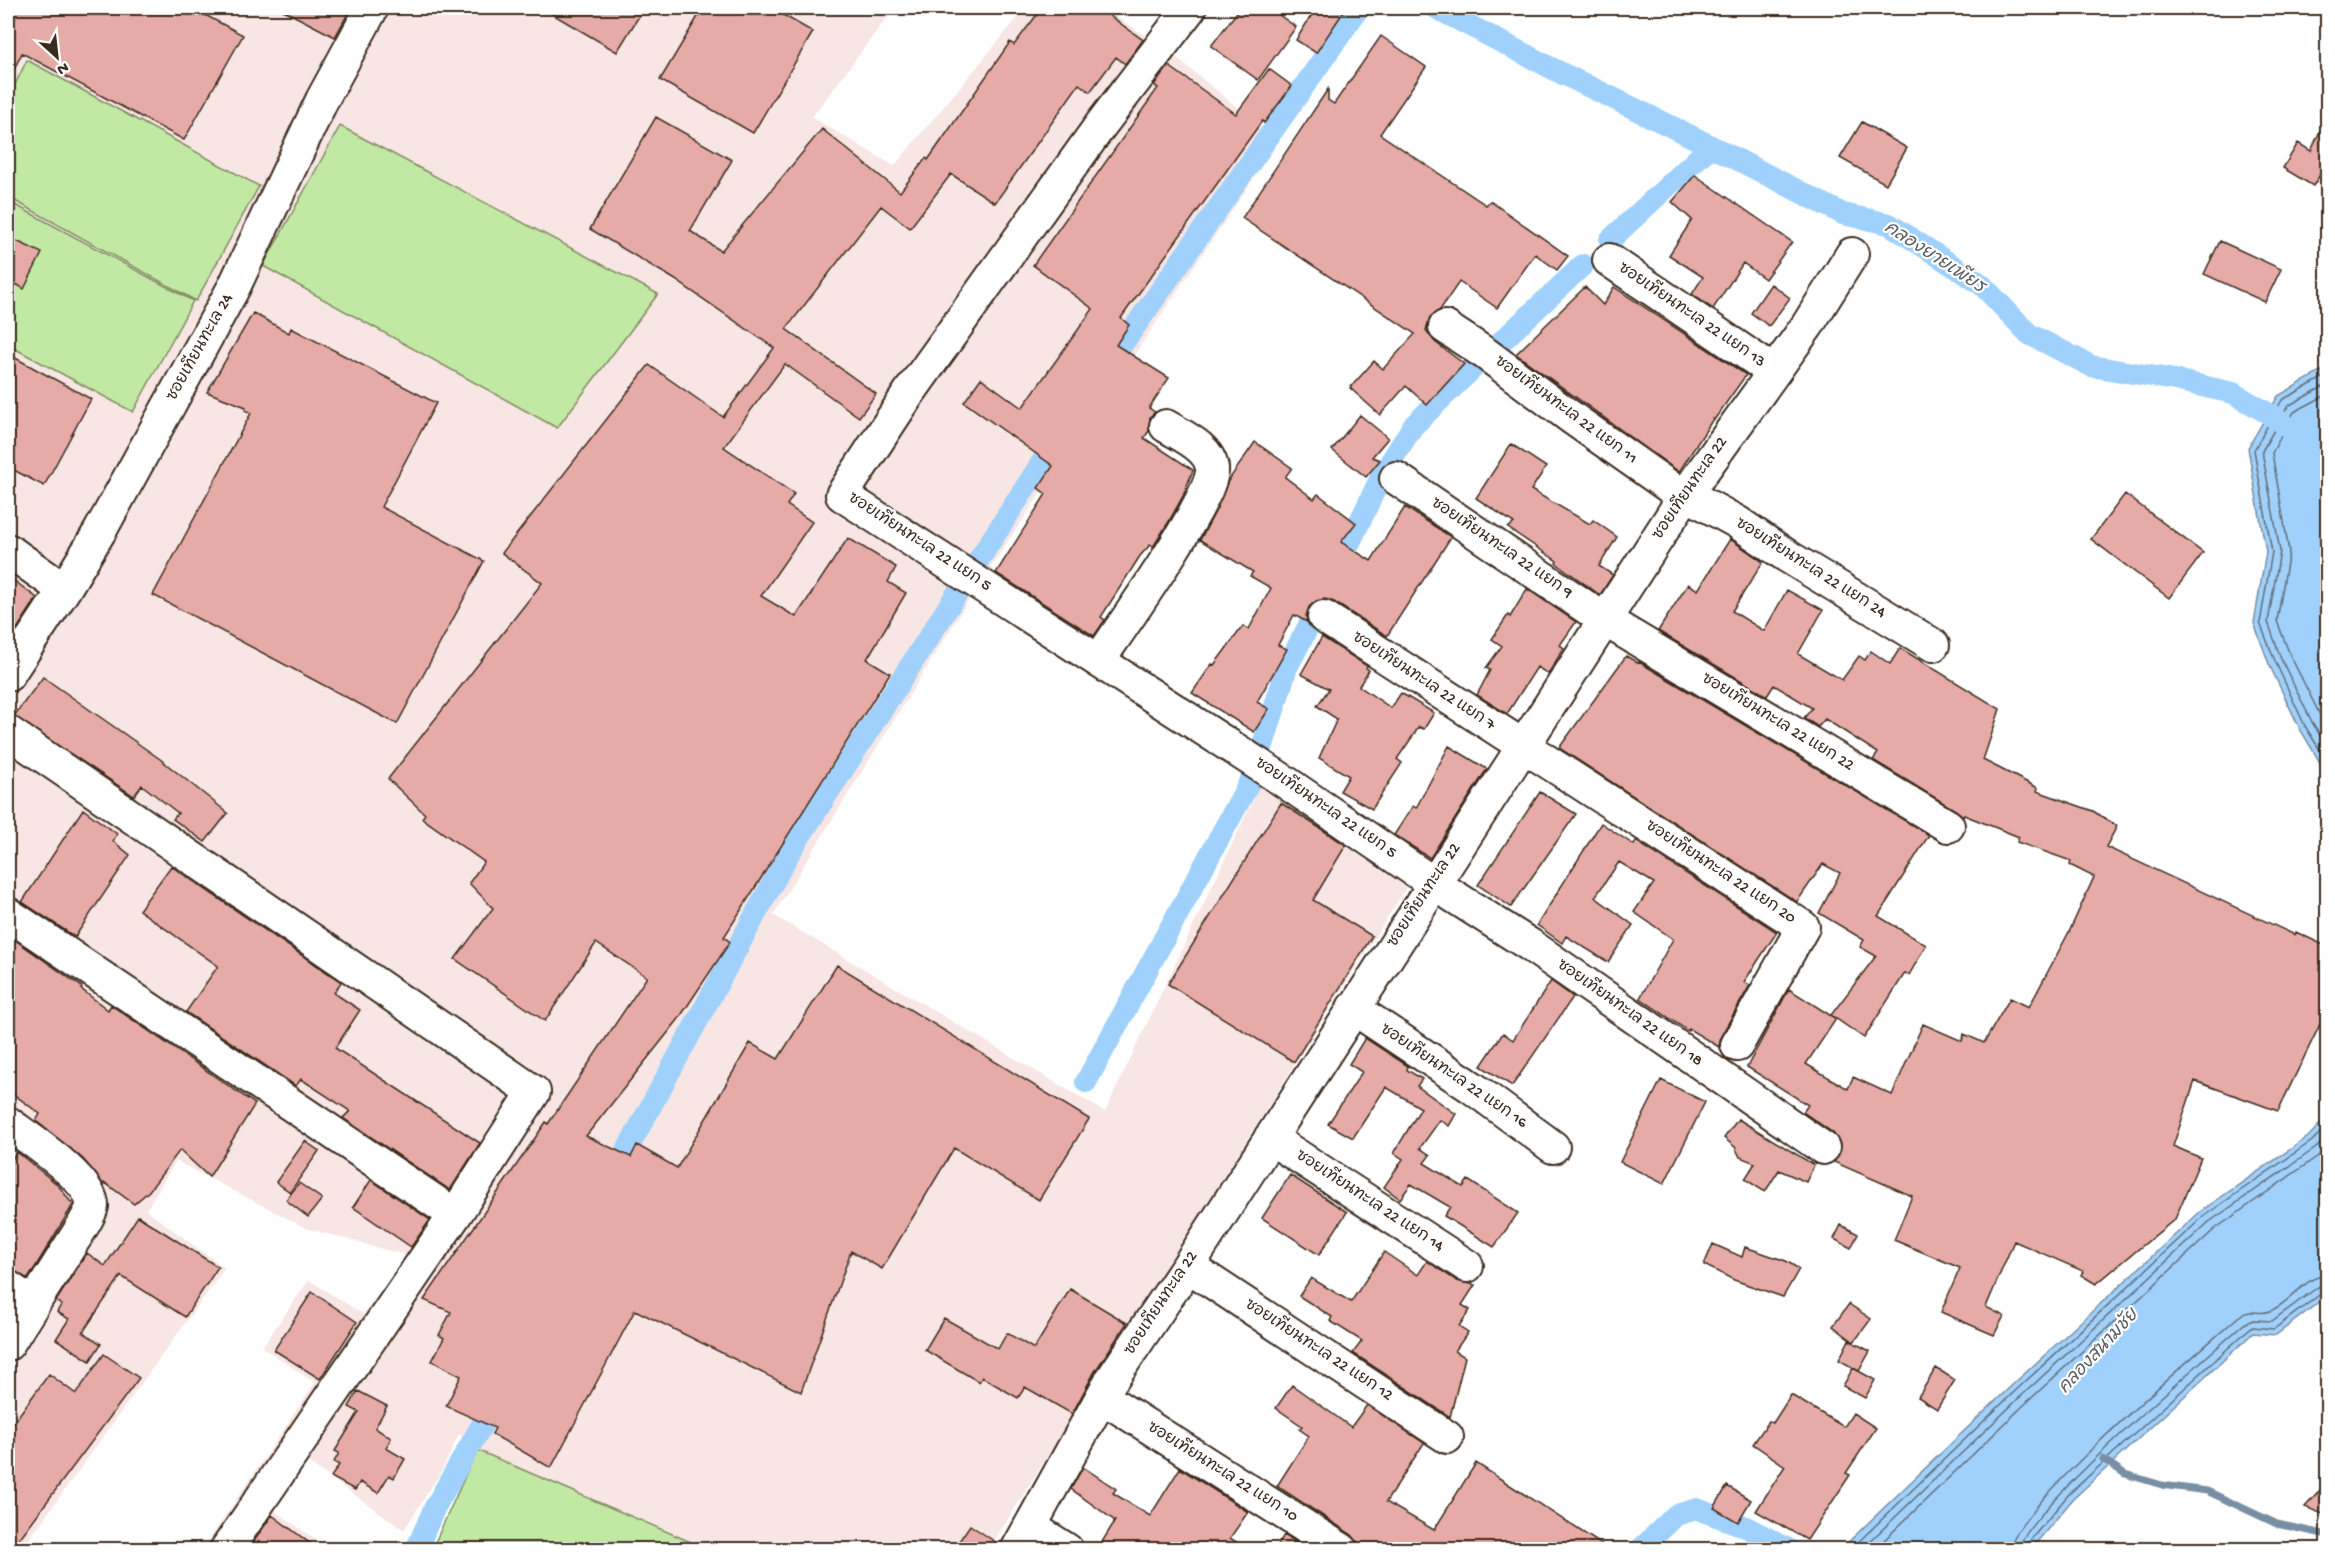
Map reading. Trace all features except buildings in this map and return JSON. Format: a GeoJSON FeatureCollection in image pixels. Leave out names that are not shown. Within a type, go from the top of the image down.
{"type":"FeatureCollection","features":[{"type":"Feature","properties":{"kind":"street","name":"ซอยเทียนทะเล 24"},"geometry":{"type":"LineString","coordinates":[[8,675],[100,531],[234,287],[322,100],[372,8]]}},
{"type":"Feature","properties":{"kind":"street","name":"ซอยเทียนทะเล 22 แยก 5"},"geometry":{"type":"LineString","coordinates":[[1190,8],[1100,126],[916,384],[842,495],[1281,778],[1433,883]]}},
{"type":"Feature","properties":{"kind":"street","name":"ซอยเทียนทะเล 22"},"geometry":{"type":"LineString","coordinates":[[1024,1538],[1102,1397],[1433,883],[1685,495],[1807,326],[1852,254]]}},
{"type":"Feature","properties":{"kind":"street","name":"ซอยเทียนทะเล 22 แยก 13"},"geometry":{"type":"LineString","coordinates":[[1608,260],[1774,372]]}},
{"type":"Feature","properties":{"kind":"street","name":"ซอยเทียนทะเล 22 แยก 11"},"geometry":{"type":"LineString","coordinates":[[1445,327],[1685,495]]}},
{"type":"Feature","properties":{"kind":"street"},"geometry":{"type":"LineString","coordinates":[[1099,660],[1180,539],[1213,471],[1202,449],[1166,426]]}},
{"type":"Feature","properties":{"kind":"street","name":"ซอยเทียนทะเล 22 แยก 9"},"geometry":{"type":"LineString","coordinates":[[1396,478],[1605,620]]}},
{"type":"Feature","properties":{"kind":"street","name":"ซอยเทียนทะเล 22 แยก 24"},"geometry":{"type":"LineString","coordinates":[[1685,495],[1737,522],[1786,556],[1933,645]]}},
{"type":"Feature","properties":{"kind":"street"},"geometry":{"type":"LineString","coordinates":[[8,550],[64,590]]}},
{"type":"Feature","properties":{"kind":"street","name":"ซอยเทียนทะเล 22 แยก 7"},"geometry":{"type":"LineString","coordinates":[[1324,617],[1523,746]]}},
{"type":"Feature","properties":{"kind":"street","name":"ซอยเทียนทะเล 22 แยก 22"},"geometry":{"type":"LineString","coordinates":[[1605,620],[1948,826]]}},
{"type":"Feature","properties":{"kind":"street"},"geometry":{"type":"LineString","coordinates":[[8,732],[534,1092],[455,1215],[225,1550]]}},
{"type":"Feature","properties":{"kind":"street","name":"ซอยเทียนทะเล 22 แยก 20"},"geometry":{"type":"LineString","coordinates":[[1523,746],[1803,927],[1737,1045]]}},
{"type":"Feature","properties":{"kind":"street","name":"ซอยเทียนทะเล 22 แยก 18"},"geometry":{"type":"LineString","coordinates":[[1433,883],[1530,945],[1823,1148]]}},
{"type":"Feature","properties":{"kind":"street"},"geometry":{"type":"LineString","coordinates":[[8,914],[455,1215]]}},
{"type":"Feature","properties":{"kind":"street","name":"ซอยเทียนทะเล 22 แยก 16"},"geometry":{"type":"LineString","coordinates":[[1353,1008],[1473,1088],[1553,1146]]}},
{"type":"Feature","properties":{"kind":"street"},"geometry":{"type":"LineString","coordinates":[[8,1123],[70,1170],[88,1193],[92,1204],[92,1210],[82,1227],[8,1344]]}},
{"type":"Feature","properties":{"kind":"street","name":"ซอยเทียนทะเล 22 แยก 14"},"geometry":{"type":"LineString","coordinates":[[1270,1138],[1467,1266]]}},
{"type":"Feature","properties":{"kind":"street","name":"ซอยเทียนทะเล 22 แยก 12"},"geometry":{"type":"LineString","coordinates":[[1188,1266],[1448,1437]]}},
{"type":"Feature","properties":{"kind":"street"},"geometry":{"type":"LineString","coordinates":[[8,1287],[33,1304]]}},
{"type":"Feature","properties":{"kind":"street","name":"ซอยเทียนทะเล 22 แยก 10"},"geometry":{"type":"LineString","coordinates":[[1102,1397],[1342,1550]]}},
{"type":"Feature","properties":{"kind":"street"},"geometry":{"type":"LineString","coordinates":[[1024,1538],[1067,1550]]}},
{"type":"Feature","properties":{"kind":"shaded area"},"geometry":{"type":"Polygon","coordinates":[[[8,8],[894,8],[812,117],[894,166],[1026,8],[1104,8],[1168,51],[1279,141],[971,596],[773,915],[1105,1112],[1262,781],[1411,880],[989,1549],[707,1549],[477,1450],[459,1434],[444,1467],[404,1530],[305,1460],[268,1506],[329,1549],[203,1549],[315,1383],[262,1347],[309,1280],[363,1314],[408,1256],[306,1228],[176,1161],[146,1210],[225,1268],[22,1549],[8,1550],[8,8]]]}},
{"type":"Feature","properties":{"kind":"green space"},"geometry":{"type":"Polygon","coordinates":[[[27,60],[259,186],[196,301],[8,197],[8,99],[27,60]]]}},
{"type":"Feature","properties":{"kind":"green space"},"geometry":{"type":"Polygon","coordinates":[[[340,126],[658,294],[557,428],[263,266],[340,126]]]}},
{"type":"Feature","properties":{"kind":"green space"},"geometry":{"type":"Polygon","coordinates":[[[8,201],[193,301],[133,412],[8,345],[8,201]]]}},
{"type":"Feature","properties":{"kind":"green space"},"geometry":{"type":"Polygon","coordinates":[[[477,1450],[707,1549],[432,1549],[477,1450]]]}},
{"type":"Feature","properties":{"kind":"water"},"geometry":{"type":"Polygon","coordinates":[[[2327,368],[2327,774],[2300,729],[2269,664],[2254,623],[2266,552],[2248,448],[2278,396],[2327,368]]]}},
{"type":"Feature","properties":{"kind":"water","name":"คลองสนามชัย"},"geometry":{"type":"Polygon","coordinates":[[[2327,1117],[2327,1296],[2276,1335],[2253,1333],[2073,1499],[2031,1549],[1841,1549],[2008,1389],[2201,1211],[2308,1137],[2327,1117]]]}},
{"type":"Feature","properties":{"kind":"waterway"},"geometry":{"type":"LineString","coordinates":[[1103,372],[1359,8]]}},
{"type":"Feature","properties":{"kind":"waterway","name":"คลองยายเพียร"},"geometry":{"type":"LineString","coordinates":[[1436,8],[1843,214],[1889,224],[1981,284],[2029,334],[2091,366],[2175,380],[2233,393],[2271,415],[2328,456]]}},
{"type":"Feature","properties":{"kind":"waterway"},"geometry":{"type":"LineString","coordinates":[[1610,240],[1711,146]]}},
{"type":"Feature","properties":{"kind":"waterway"},"geometry":{"type":"LineString","coordinates":[[1501,342],[1583,265]]}},
{"type":"Feature","properties":{"kind":"waterway"},"geometry":{"type":"LineString","coordinates":[[1263,745],[1287,667],[1324,597],[1381,477],[1413,426],[1474,367]]}},
{"type":"Feature","properties":{"kind":"waterway"},"geometry":{"type":"LineString","coordinates":[[610,1181],[788,855],[1060,434]]}},
{"type":"Feature","properties":{"kind":"waterway"},"geometry":{"type":"LineString","coordinates":[[1086,1082],[1253,776]]}},
{"type":"Feature","properties":{"kind":"waterway"},"geometry":{"type":"LineString","coordinates":[[416,1550],[435,1507],[498,1397]]}},
{"type":"Feature","properties":{"kind":"waterway"},"geometry":{"type":"LineString","coordinates":[[2103,1459],[2125,1474],[2162,1485],[2207,1491],[2277,1524],[2328,1535]]}},
{"type":"Feature","properties":{"kind":"waterway"},"geometry":{"type":"LineString","coordinates":[[1640,1550],[1676,1515],[1697,1509],[1744,1526],[1790,1550]]}}]}
